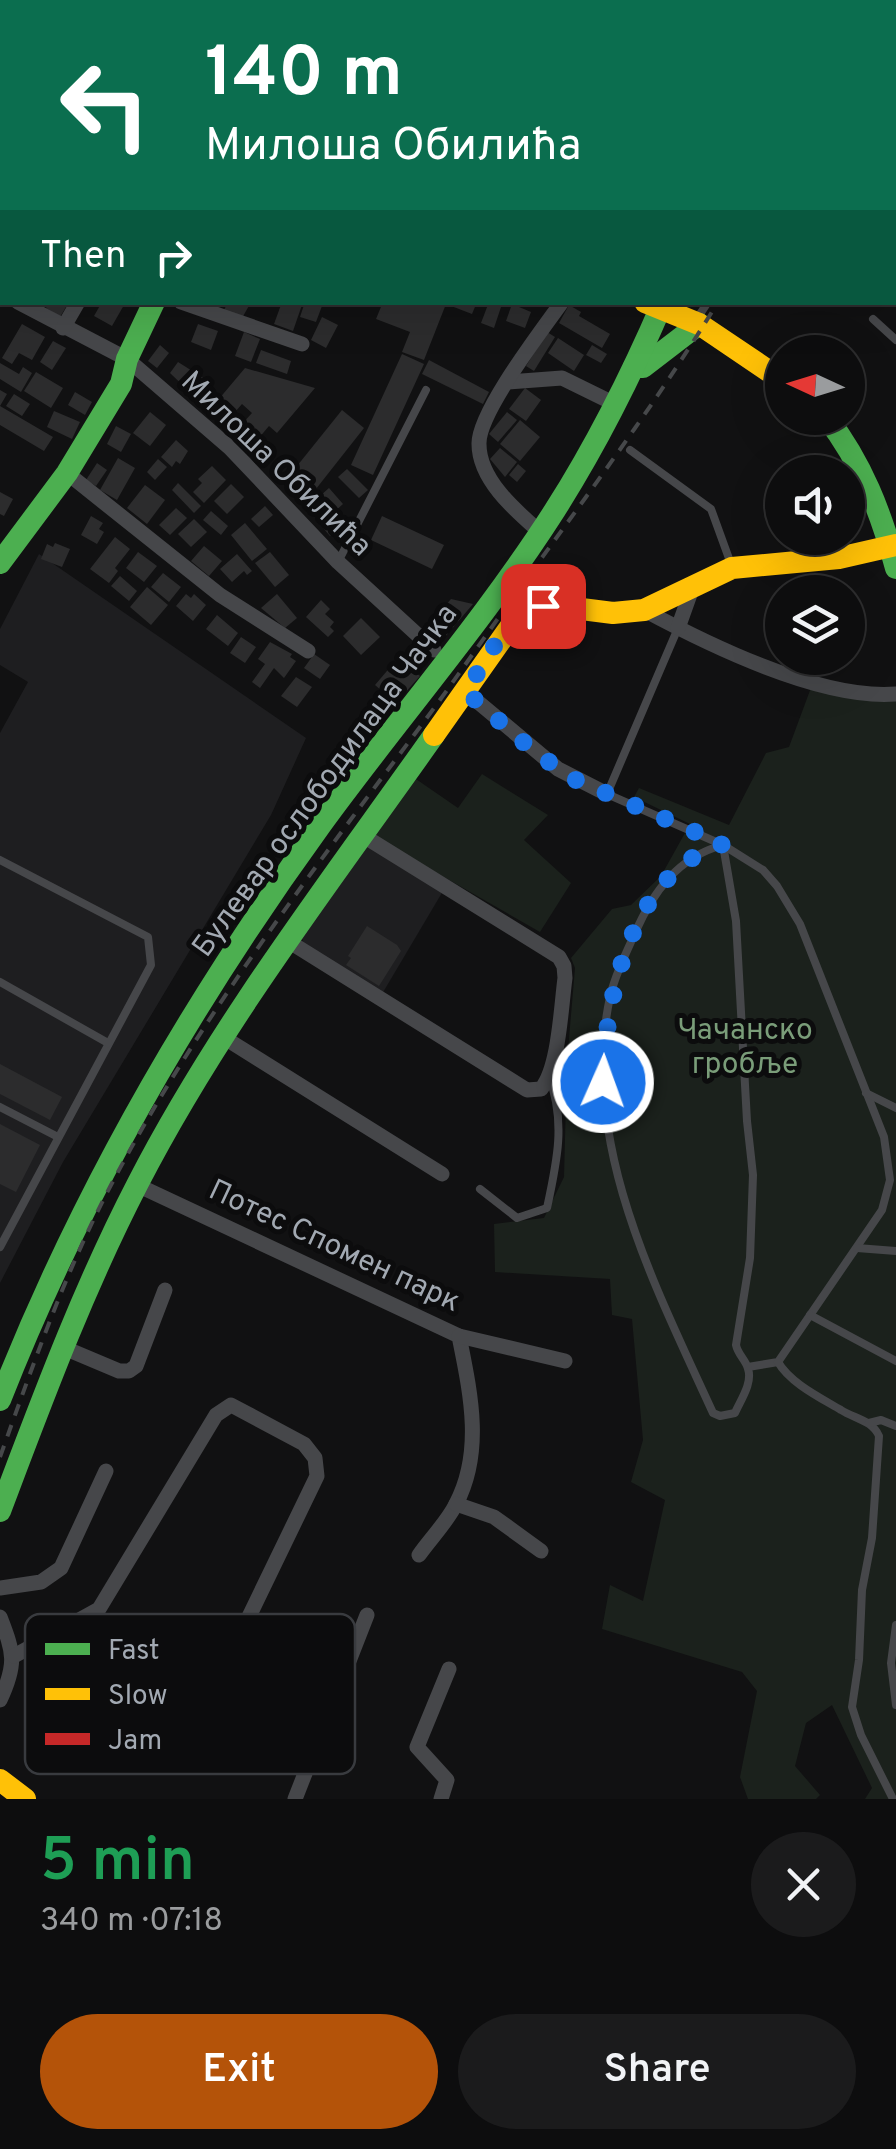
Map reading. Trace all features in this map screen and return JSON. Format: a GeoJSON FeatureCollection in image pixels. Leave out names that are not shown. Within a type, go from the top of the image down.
{"type":"FeatureCollection","features":[{"type":"Feature","properties":{"kind":"street","name":"Милоша Обилића"},"geometry":{"type":"LineString","coordinates":[[23,305],[127,359],[230,448],[338,562],[434,650]]}},
{"type":"Feature","properties":{"kind":"street"},"geometry":{"type":"LineString","coordinates":[[63,328],[76,305]]}},
{"type":"Feature","properties":{"kind":"street"},"geometry":{"type":"LineString","coordinates":[[0,563],[68,473],[121,384],[127,359],[153,305]]}},
{"type":"Feature","properties":{"kind":"street"},"geometry":{"type":"LineString","coordinates":[[190,305],[302,344]]}},
{"type":"Feature","properties":{"kind":"street"},"geometry":{"type":"LineString","coordinates":[[540,532],[501,494],[480,452],[480,434],[508,382],[560,305]]}},
{"type":"Feature","properties":{"kind":"street"},"geometry":{"type":"LineString","coordinates":[[634,367],[643,366],[678,310],[765,369]]}},
{"type":"Feature","properties":{"kind":"street","name":"Булевар ослободилаца Чачка"},"geometry":{"type":"LineString","coordinates":[[0,1400],[73,1229],[125,1129],[184,1031],[306,846],[540,532],[634,367],[678,310]]}},
{"type":"Feature","properties":{"kind":"street"},"geometry":{"type":"LineString","coordinates":[[508,382],[562,378],[614,404]]}},
{"type":"Feature","properties":{"kind":"street"},"geometry":{"type":"LineString","coordinates":[[0,1511],[62,1348],[137,1185],[222,1037],[506,632],[528,611],[556,604],[613,612],[644,610],[732,568],[894,553],[860,464],[839,435]]}},
{"type":"Feature","properties":{"kind":"street"},"geometry":{"type":"LineString","coordinates":[[68,473],[124,514],[220,595],[308,651]]}},
{"type":"Feature","properties":{"kind":"street"},"geometry":{"type":"LineString","coordinates":[[678,628],[692,586]]}},
{"type":"Feature","properties":{"kind":"street"},"geometry":{"type":"LineString","coordinates":[[644,610],[750,659],[828,686],[860,694],[896,694]]}},
{"type":"Feature","properties":{"kind":"street"},"geometry":{"type":"LineString","coordinates":[[466,692],[536,753],[576,780],[608,794]]}},
{"type":"Feature","properties":{"kind":"street"},"geometry":{"type":"LineString","coordinates":[[288,941],[527,1090],[540,1089],[549,1077],[565,978],[559,957],[362,835]]}},
{"type":"Feature","properties":{"kind":"street"},"geometry":{"type":"LineString","coordinates":[[222,1037],[442,1174]]}},
{"type":"Feature","properties":{"kind":"street","name":"Потес Спомен парк"},"geometry":{"type":"LineString","coordinates":[[137,1185],[459,1336],[474,1411],[470,1460],[456,1504],[420,1555]]}},
{"type":"Feature","properties":{"kind":"street"},"geometry":{"type":"LineString","coordinates":[[62,1348],[129,1370],[136,1366],[165,1290]]}},
{"type":"Feature","properties":{"kind":"street"},"geometry":{"type":"LineString","coordinates":[[459,1336],[566,1361]]}},
{"type":"Feature","properties":{"kind":"street"},"geometry":{"type":"LineString","coordinates":[[89,1614],[98,1609],[216,1416],[231,1405],[304,1444],[315,1458],[317,1476],[250,1614]]}},
{"type":"Feature","properties":{"kind":"street"},"geometry":{"type":"LineString","coordinates":[[0,1588],[41,1582],[61,1568],[106,1471]]}},
{"type":"Feature","properties":{"kind":"street"},"geometry":{"type":"LineString","coordinates":[[456,1504],[494,1517],[541,1551]]}},
{"type":"Feature","properties":{"kind":"street"},"geometry":{"type":"LineString","coordinates":[[355,1646],[367,1616]]}},
{"type":"Feature","properties":{"kind":"street"},"geometry":{"type":"LineString","coordinates":[[0,1617],[14,1656],[11,1677],[0,1700]]}},
{"type":"Feature","properties":{"kind":"street"},"geometry":{"type":"LineString","coordinates":[[14,1656],[25,1650]]}},
{"type":"Feature","properties":{"kind":"street"},"geometry":{"type":"LineString","coordinates":[[441,1799],[447,1780],[417,1747],[449,1669]]}},
{"type":"Feature","properties":{"kind":"street"},"geometry":{"type":"LineString","coordinates":[[295,1799],[305,1774]]}},
{"type":"Feature","properties":{"kind":"lane"},"geometry":{"type":"LineString","coordinates":[[873,319],[896,340]]}},
{"type":"Feature","properties":{"kind":"lane"},"geometry":{"type":"LineString","coordinates":[[338,562],[426,390]]}},
{"type":"Feature","properties":{"kind":"lane"},"geometry":{"type":"LineString","coordinates":[[630,450],[712,509],[732,568]]}},
{"type":"Feature","properties":{"kind":"lane"},"geometry":{"type":"LineString","coordinates":[[678,628],[608,794],[723,844],[762,870],[790,904],[884,1138],[890,1180],[882,1210],[778,1362],[748,1367]]}},
{"type":"Feature","properties":{"kind":"lane"},"geometry":{"type":"LineString","coordinates":[[723,844],[736,921],[753,1175],[750,1258],[736,1345],[748,1367],[749,1380],[734,1413],[720,1416],[713,1413],[631,1226],[603,1082],[610,997],[650,899],[698,853],[723,844]]}},
{"type":"Feature","properties":{"kind":"lane"},"geometry":{"type":"LineString","coordinates":[[0,860],[148,937],[150,965],[0,1248]]}},
{"type":"Feature","properties":{"kind":"lane"},"geometry":{"type":"LineString","coordinates":[[0,982],[108,1043]]}},
{"type":"Feature","properties":{"kind":"lane"},"geometry":{"type":"LineString","coordinates":[[480,1190],[517,1218],[547,1208],[558,1158],[559,1104],[549,1077]]}},
{"type":"Feature","properties":{"kind":"lane"},"geometry":{"type":"LineString","coordinates":[[866,1092],[896,1108]]}},
{"type":"Feature","properties":{"kind":"lane"},"geometry":{"type":"LineString","coordinates":[[0,1106],[58,1137]]}},
{"type":"Feature","properties":{"kind":"lane"},"geometry":{"type":"LineString","coordinates":[[857,1248],[896,1250]]}},
{"type":"Feature","properties":{"kind":"lane"},"geometry":{"type":"LineString","coordinates":[[810,1315],[896,1361]]}},
{"type":"Feature","properties":{"kind":"lane"},"geometry":{"type":"LineString","coordinates":[[778,1362],[784,1372],[826,1401],[869,1423],[876,1429],[881,1446],[852,1707],[860,1735],[892,1799]]}},
{"type":"Feature","properties":{"kind":"lane"},"geometry":{"type":"LineString","coordinates":[[869,1423],[880,1420],[896,1426]]}},
{"type":"Feature","properties":{"kind":"lane"},"geometry":{"type":"LineString","coordinates":[[896,1625],[892,1663],[896,1705]]}},
{"type":"Feature","properties":{"kind":"shaded area"},"geometry":{"type":"Polygon","coordinates":[[[39,554],[306,738],[271,815],[63,1162],[0,1283],[0,733],[28,682],[0,665],[0,629],[39,554]]]}},
{"type":"Feature","properties":{"kind":"shaded area"},"geometry":{"type":"Polygon","coordinates":[[[363,843],[443,891],[382,994],[305,947],[301,936],[363,843]]]}},
{"type":"Feature","properties":{"kind":"green space","name":"Чачанско гробље"},"geometry":{"type":"Polygon","coordinates":[[[812,685],[896,697],[896,1799],[865,1799],[872,1788],[832,1705],[806,1723],[795,1766],[820,1795],[816,1799],[748,1799],[740,1777],[757,1691],[742,1672],[602,1629],[610,1585],[643,1601],[665,1500],[631,1482],[643,1440],[632,1319],[612,1315],[610,1279],[495,1272],[494,1224],[544,1218],[564,1177],[567,1062],[575,968],[571,958],[612,909],[631,905],[661,876],[690,824],[634,797],[639,788],[729,825],[766,753],[789,747],[812,685]]]}},
{"type":"Feature","properties":{"kind":"green space"},"geometry":{"type":"Polygon","coordinates":[[[482,774],[548,815],[524,840],[571,883],[540,932],[372,836],[413,777],[458,808],[482,774]]]}},
{"type":"Feature","properties":{"kind":"building"},"geometry":{"type":"Polygon","coordinates":[[[48,305],[67,305],[60,317],[46,308],[48,305]]]}},
{"type":"Feature","properties":{"kind":"building"},"geometry":{"type":"Polygon","coordinates":[[[100,305],[124,305],[112,326],[94,316],[100,305]]]}},
{"type":"Feature","properties":{"kind":"building"},"geometry":{"type":"Polygon","coordinates":[[[226,305],[249,305],[241,320],[224,310],[226,305]]]}},
{"type":"Feature","properties":{"kind":"building"},"geometry":{"type":"Polygon","coordinates":[[[281,305],[302,305],[293,331],[274,324],[281,305]]]}},
{"type":"Feature","properties":{"kind":"building"},"geometry":{"type":"Polygon","coordinates":[[[304,305],[322,306],[316,322],[300,317],[304,305]]]}},
{"type":"Feature","properties":{"kind":"building"},"geometry":{"type":"Polygon","coordinates":[[[382,305],[446,305],[424,360],[402,352],[410,332],[376,319],[382,305]]]}},
{"type":"Feature","properties":{"kind":"building"},"geometry":{"type":"Polygon","coordinates":[[[449,305],[476,305],[472,314],[449,305]]]}},
{"type":"Feature","properties":{"kind":"building"},"geometry":{"type":"Polygon","coordinates":[[[488,305],[501,307],[494,328],[481,323],[488,305]]]}},
{"type":"Feature","properties":{"kind":"building"},"geometry":{"type":"Polygon","coordinates":[[[512,305],[531,312],[525,328],[506,321],[512,305]]]}},
{"type":"Feature","properties":{"kind":"building"},"geometry":{"type":"Polygon","coordinates":[[[569,305],[581,312],[579,316],[610,334],[602,348],[559,323],[569,305]]]}},
{"type":"Feature","properties":{"kind":"building"},"geometry":{"type":"Polygon","coordinates":[[[322,317],[338,325],[326,348],[311,340],[322,317]]]}},
{"type":"Feature","properties":{"kind":"building"},"geometry":{"type":"Polygon","coordinates":[[[22,324],[45,337],[32,360],[19,353],[12,364],[2,358],[22,324]]]}},
{"type":"Feature","properties":{"kind":"building"},"geometry":{"type":"Polygon","coordinates":[[[198,324],[218,331],[211,350],[191,342],[198,324]]]}},
{"type":"Feature","properties":{"kind":"building"},"geometry":{"type":"Polygon","coordinates":[[[244,332],[260,339],[251,362],[235,356],[244,332]]]}},
{"type":"Feature","properties":{"kind":"building"},"geometry":{"type":"Polygon","coordinates":[[[547,332],[555,337],[534,371],[526,366],[547,332]]]}},
{"type":"Feature","properties":{"kind":"building"},"geometry":{"type":"Polygon","coordinates":[[[558,338],[584,355],[574,371],[548,353],[558,338]]]}},
{"type":"Feature","properties":{"kind":"building"},"geometry":{"type":"Polygon","coordinates":[[[53,341],[66,348],[52,370],[40,362],[53,341]]]}},
{"type":"Feature","properties":{"kind":"building"},"geometry":{"type":"Polygon","coordinates":[[[160,345],[169,353],[157,368],[148,361],[160,345]]]}},
{"type":"Feature","properties":{"kind":"building"},"geometry":{"type":"Polygon","coordinates":[[[592,345],[607,354],[601,363],[586,355],[592,345]]]}},
{"type":"Feature","properties":{"kind":"building"},"geometry":{"type":"Polygon","coordinates":[[[261,350],[291,361],[287,374],[256,363],[261,350]]]}},
{"type":"Feature","properties":{"kind":"building"},"geometry":{"type":"Polygon","coordinates":[[[402,354],[424,364],[373,475],[351,465],[402,354]]]}},
{"type":"Feature","properties":{"kind":"building"},"geometry":{"type":"Polygon","coordinates":[[[429,360],[489,392],[483,404],[422,374],[429,360]]]}},
{"type":"Feature","properties":{"kind":"building"},"geometry":{"type":"Polygon","coordinates":[[[178,362],[205,379],[193,395],[170,373],[178,362]]]}},
{"type":"Feature","properties":{"kind":"building"},"geometry":{"type":"Polygon","coordinates":[[[0,363],[19,374],[23,367],[32,373],[21,392],[0,379],[0,363]]]}},
{"type":"Feature","properties":{"kind":"building"},"geometry":{"type":"Polygon","coordinates":[[[245,368],[315,388],[277,433],[269,426],[258,439],[241,425],[252,413],[242,404],[229,419],[213,406],[245,368]]]}},
{"type":"Feature","properties":{"kind":"building"},"geometry":{"type":"Polygon","coordinates":[[[36,372],[63,388],[51,408],[24,391],[36,372]]]}},
{"type":"Feature","properties":{"kind":"building"},"geometry":{"type":"Polygon","coordinates":[[[525,388],[541,400],[526,421],[509,409],[525,388]]]}},
{"type":"Feature","properties":{"kind":"building"},"geometry":{"type":"Polygon","coordinates":[[[75,392],[92,402],[85,415],[68,405],[75,392]]]}},
{"type":"Feature","properties":{"kind":"building"},"geometry":{"type":"Polygon","coordinates":[[[14,394],[30,404],[22,416],[6,406],[14,394]]]}},
{"type":"Feature","properties":{"kind":"building"},"geometry":{"type":"Polygon","coordinates":[[[0,406],[53,437],[44,451],[0,425],[0,406]]]}},
{"type":"Feature","properties":{"kind":"building"},"geometry":{"type":"Polygon","coordinates":[[[342,410],[364,428],[312,494],[289,476],[342,410]]]}},
{"type":"Feature","properties":{"kind":"building"},"geometry":{"type":"Polygon","coordinates":[[[54,411],[80,422],[72,439],[47,427],[54,411]]]}},
{"type":"Feature","properties":{"kind":"building"},"geometry":{"type":"Polygon","coordinates":[[[150,412],[166,425],[150,446],[133,433],[150,412]]]}},
{"type":"Feature","properties":{"kind":"building"},"geometry":{"type":"Polygon","coordinates":[[[507,412],[517,420],[498,442],[489,434],[507,412]]]}},
{"type":"Feature","properties":{"kind":"building"},"geometry":{"type":"Polygon","coordinates":[[[520,420],[540,437],[520,461],[500,444],[520,420]]]}},
{"type":"Feature","properties":{"kind":"building"},"geometry":{"type":"Polygon","coordinates":[[[116,426],[131,434],[121,452],[107,444],[116,426]]]}},
{"type":"Feature","properties":{"kind":"building"},"geometry":{"type":"Polygon","coordinates":[[[176,440],[188,451],[180,464],[176,461],[172,467],[161,457],[176,440]]]}},
{"type":"Feature","properties":{"kind":"building"},"geometry":{"type":"Polygon","coordinates":[[[500,448],[517,462],[505,477],[490,459],[500,448]]]}},
{"type":"Feature","properties":{"kind":"building"},"geometry":{"type":"Polygon","coordinates":[[[118,458],[135,468],[117,500],[100,490],[118,458]]]}},
{"type":"Feature","properties":{"kind":"building"},"geometry":{"type":"Polygon","coordinates":[[[158,459],[167,467],[155,480],[147,472],[158,459]]]}},
{"type":"Feature","properties":{"kind":"building"},"geometry":{"type":"Polygon","coordinates":[[[97,463],[107,470],[96,486],[86,480],[97,463]]]}},
{"type":"Feature","properties":{"kind":"building"},"geometry":{"type":"Polygon","coordinates":[[[518,464],[526,471],[517,482],[509,475],[518,464]]]}},
{"type":"Feature","properties":{"kind":"building"},"geometry":{"type":"Polygon","coordinates":[[[212,466],[226,480],[204,503],[193,492],[202,483],[198,479],[212,466]]]}},
{"type":"Feature","properties":{"kind":"building"},"geometry":{"type":"Polygon","coordinates":[[[347,469],[368,490],[359,498],[338,477],[347,469]]]}},
{"type":"Feature","properties":{"kind":"building"},"geometry":{"type":"Polygon","coordinates":[[[178,483],[201,506],[194,513],[172,490],[178,483]]]}},
{"type":"Feature","properties":{"kind":"building"},"geometry":{"type":"Polygon","coordinates":[[[231,484],[244,497],[227,514],[214,501],[231,484]]]}},
{"type":"Feature","properties":{"kind":"building"},"geometry":{"type":"Polygon","coordinates":[[[145,485],[165,500],[147,524],[127,508],[145,485]]]}},
{"type":"Feature","properties":{"kind":"building"},"geometry":{"type":"Polygon","coordinates":[[[329,488],[343,504],[324,521],[310,505],[329,488]]]}},
{"type":"Feature","properties":{"kind":"building"},"geometry":{"type":"Polygon","coordinates":[[[0,492],[13,499],[4,516],[0,514],[0,492]]]}},
{"type":"Feature","properties":{"kind":"building"},"geometry":{"type":"Polygon","coordinates":[[[265,506],[273,515],[259,527],[251,519],[265,506]]]}},
{"type":"Feature","properties":{"kind":"building"},"geometry":{"type":"Polygon","coordinates":[[[176,508],[187,518],[170,535],[159,525],[176,508]]]}},
{"type":"Feature","properties":{"kind":"building"},"geometry":{"type":"Polygon","coordinates":[[[211,511],[228,526],[221,535],[203,520],[211,511]]]}},
{"type":"Feature","properties":{"kind":"building"},"geometry":{"type":"Polygon","coordinates":[[[91,516],[103,523],[99,529],[104,532],[97,544],[81,535],[91,516]]]}},
{"type":"Feature","properties":{"kind":"building"},"geometry":{"type":"Polygon","coordinates":[[[382,516],[444,545],[432,569],[371,540],[382,516]]]}},
{"type":"Feature","properties":{"kind":"building"},"geometry":{"type":"Polygon","coordinates":[[[334,518],[341,526],[330,536],[323,528],[334,518]]]}},
{"type":"Feature","properties":{"kind":"building"},"geometry":{"type":"Polygon","coordinates":[[[194,519],[207,532],[191,547],[178,534],[194,519]]]}},
{"type":"Feature","properties":{"kind":"building"},"geometry":{"type":"Polygon","coordinates":[[[245,523],[267,549],[252,561],[231,535],[245,523]]]}},
{"type":"Feature","properties":{"kind":"building"},"geometry":{"type":"Polygon","coordinates":[[[115,537],[130,549],[109,583],[90,569],[115,537]]]}},
{"type":"Feature","properties":{"kind":"building"},"geometry":{"type":"Polygon","coordinates":[[[55,543],[70,549],[62,567],[41,559],[47,544],[53,547],[55,543]]]}},
{"type":"Feature","properties":{"kind":"building"},"geometry":{"type":"Polygon","coordinates":[[[204,546],[222,561],[209,576],[191,561],[204,546]]]}},
{"type":"Feature","properties":{"kind":"building"},"geometry":{"type":"Polygon","coordinates":[[[138,552],[157,566],[144,582],[126,568],[138,552]]]}},
{"type":"Feature","properties":{"kind":"building"},"geometry":{"type":"Polygon","coordinates":[[[270,552],[289,575],[275,587],[255,563],[270,552]]]}},
{"type":"Feature","properties":{"kind":"building"},"geometry":{"type":"Polygon","coordinates":[[[237,554],[252,571],[247,575],[244,571],[232,582],[220,569],[237,554]]]}},
{"type":"Feature","properties":{"kind":"building"},"geometry":{"type":"Polygon","coordinates":[[[163,573],[181,587],[169,602],[151,587],[163,573]]]}},
{"type":"Feature","properties":{"kind":"building"},"geometry":{"type":"Polygon","coordinates":[[[120,576],[137,591],[129,601],[111,586],[120,576]]]}},
{"type":"Feature","properties":{"kind":"building"},"geometry":{"type":"Polygon","coordinates":[[[147,587],[168,605],[151,625],[130,607],[147,587]]]}},
{"type":"Feature","properties":{"kind":"building"},"geometry":{"type":"Polygon","coordinates":[[[186,594],[191,598],[194,594],[206,605],[193,621],[176,606],[186,594]]]}},
{"type":"Feature","properties":{"kind":"building"},"geometry":{"type":"Polygon","coordinates":[[[277,594],[297,618],[285,628],[261,608],[277,594]]]}},
{"type":"Feature","properties":{"kind":"building"},"geometry":{"type":"Polygon","coordinates":[[[451,599],[473,604],[439,644],[423,631],[451,599]]]}},
{"type":"Feature","properties":{"kind":"building"},"geometry":{"type":"Polygon","coordinates":[[[321,600],[330,609],[325,614],[334,622],[330,627],[334,631],[328,637],[306,617],[321,600]]]}},
{"type":"Feature","properties":{"kind":"building"},"geometry":{"type":"Polygon","coordinates":[[[217,615],[238,633],[228,646],[206,629],[217,615]]]}},
{"type":"Feature","properties":{"kind":"building"},"geometry":{"type":"Polygon","coordinates":[[[361,618],[380,637],[361,655],[343,636],[361,618]]]}},
{"type":"Feature","properties":{"kind":"building"},"geometry":{"type":"Polygon","coordinates":[[[241,637],[256,647],[245,663],[230,653],[241,637]]]}},
{"type":"Feature","properties":{"kind":"building"},"geometry":{"type":"Polygon","coordinates":[[[270,642],[292,654],[290,657],[296,661],[284,678],[274,668],[260,688],[252,682],[265,664],[258,659],[270,642]]]}},
{"type":"Feature","properties":{"kind":"building"},"geometry":{"type":"Polygon","coordinates":[[[314,654],[330,665],[320,679],[304,668],[314,654]]]}},
{"type":"Feature","properties":{"kind":"building"},"geometry":{"type":"Polygon","coordinates":[[[398,658],[420,676],[396,703],[375,685],[398,658]]]}},
{"type":"Feature","properties":{"kind":"building"},"geometry":{"type":"Polygon","coordinates":[[[296,677],[312,687],[297,707],[281,696],[296,677]]]}},
{"type":"Feature","properties":{"kind":"building"},"geometry":{"type":"Polygon","coordinates":[[[367,926],[401,951],[379,986],[346,965],[367,926]]]}},
{"type":"Feature","properties":{"kind":"building"},"geometry":{"type":"Polygon","coordinates":[[[0,1064],[62,1097],[50,1120],[0,1094],[0,1064]]]}},
{"type":"Feature","properties":{"kind":"building"},"geometry":{"type":"Polygon","coordinates":[[[0,1124],[40,1145],[16,1192],[0,1184],[0,1124]]]}},
{"type":"Feature","properties":{"kind":"railway"},"geometry":{"type":"LineString","coordinates":[[0,1457],[79,1251],[111,1185],[179,1067],[293,898],[631,434],[716,305]]}},
{"type":"Feature","properties":{"kind":"traffic: fast"},"geometry":{"type":"LineString","coordinates":[[0,563],[67,473],[121,384],[127,359],[153,305]]}},
{"type":"Feature","properties":{"kind":"traffic: fast"},"geometry":{"type":"LineString","coordinates":[[0,1400],[66,1249],[183,1032],[320,826],[499,591],[555,510],[613,408],[662,305]]}},
{"type":"Feature","properties":{"kind":"traffic: fast"},"geometry":{"type":"LineString","coordinates":[[634,367],[643,367],[699,324]]}},
{"type":"Feature","properties":{"kind":"traffic: fast"},"geometry":{"type":"LineString","coordinates":[[838,435],[869,489],[896,568]]}},
{"type":"Feature","properties":{"kind":"traffic: fast"},"geometry":{"type":"LineString","coordinates":[[0,1511],[99,1263],[170,1124],[278,954],[434,735]]}},
{"type":"Feature","properties":{"kind":"traffic: slow"},"geometry":{"type":"LineString","coordinates":[[652,305],[699,324],[765,369]]}},
{"type":"Feature","properties":{"kind":"traffic: slow"},"geometry":{"type":"LineString","coordinates":[[434,735],[513,623],[529,611],[550,605],[613,613],[644,610],[732,568],[839,558],[896,545]]}},
{"type":"Feature","properties":{"kind":"traffic: slow"},"geometry":{"type":"LineString","coordinates":[[0,1780],[25,1799]]}},
{"type":"Feature","properties":{"kind":"route"},"geometry":{"type":"LineString","coordinates":[[543,606],[528,611],[513,623],[466,692],[536,753],[576,780],[723,844],[698,853],[650,899],[610,997],[603,1082]]}}]}
